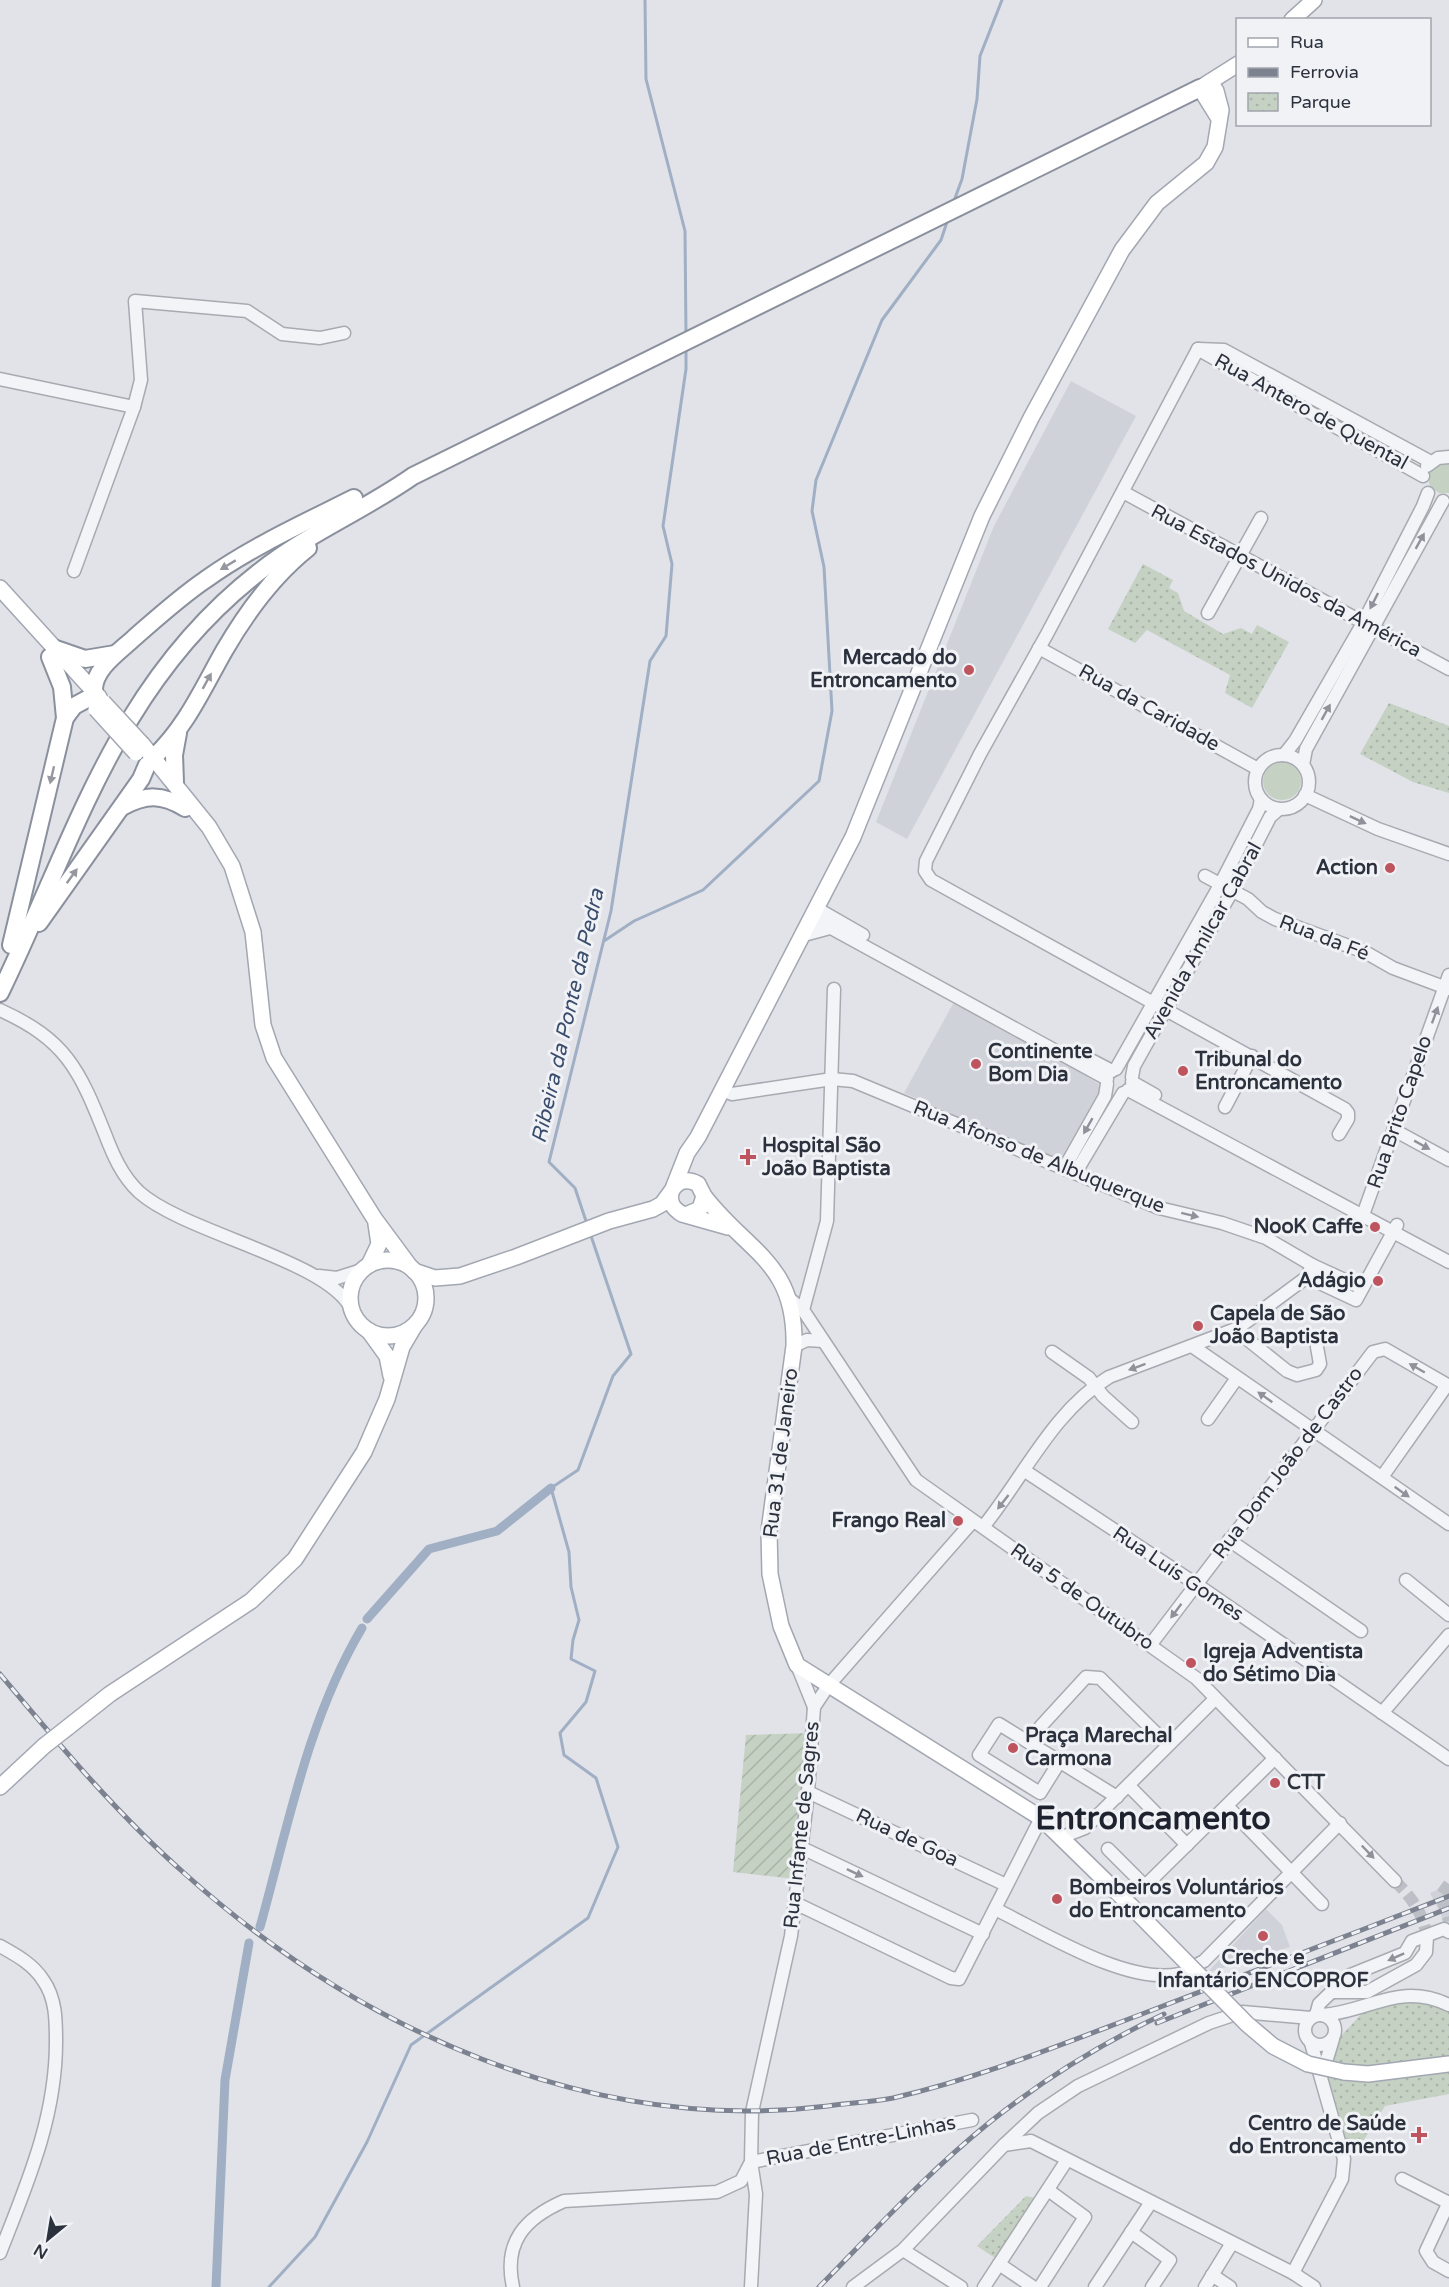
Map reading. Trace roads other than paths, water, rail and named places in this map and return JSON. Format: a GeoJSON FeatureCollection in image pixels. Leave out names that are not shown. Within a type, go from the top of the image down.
{"type":"FeatureCollection","features":[{"type":"Feature","properties":{"kind":"highway"},"geometry":{"type":"LineString","coordinates":[[14,952],[91,787],[115,741],[152,683],[200,625],[242,586],[301,542],[413,476],[1039,169],[1205,85]]}},
{"type":"Feature","properties":{"kind":"highway"},"geometry":{"type":"LineString","coordinates":[[65,718],[74,706],[95,700],[97,676],[116,654],[205,580],[258,547],[388,481],[413,476]]}},
{"type":"Feature","properties":{"kind":"highway"},"geometry":{"type":"LineString","coordinates":[[175,782],[174,755],[179,732],[225,649],[267,588],[300,555],[361,507]]}},
{"type":"Feature","properties":{"kind":"highway"},"geometry":{"type":"LineString","coordinates":[[0,993],[14,952],[84,782],[118,720],[149,673],[176,640],[225,591],[260,561],[334,508]]}},
{"type":"Feature","properties":{"kind":"highway"},"geometry":{"type":"LineString","coordinates":[[14,952],[65,718],[62,687],[53,653],[85,659],[116,654]]}},
{"type":"Feature","properties":{"kind":"highway"},"geometry":{"type":"LineString","coordinates":[[0,970],[52,904],[141,779],[145,755],[179,732]]}},
{"type":"Feature","properties":{"kind":"highway"},"geometry":{"type":"LineString","coordinates":[[122,807],[138,798],[153,796],[169,799],[185,808]]}},
{"type":"Feature","properties":{"kind":"main road"},"geometry":{"type":"LineString","coordinates":[[1294,18],[1314,0]]}},
{"type":"Feature","properties":{"kind":"main road"},"geometry":{"type":"LineString","coordinates":[[0,1787],[44,1746],[124,1684],[251,1601],[286,1570],[306,1544],[356,1467],[373,1434],[391,1388],[402,1347],[424,1310],[440,1289],[460,1276],[662,1204],[672,1189],[687,1153],[698,1137],[853,837],[982,516],[1031,418],[1122,250],[1157,203],[1206,163],[1215,147],[1220,120],[1205,85],[1236,65]]}},
{"type":"Feature","properties":{"kind":"main road"},"geometry":{"type":"LineString","coordinates":[[0,588],[53,653],[145,755],[237,880]]}},
{"type":"Feature","properties":{"kind":"main road"},"geometry":{"type":"LineString","coordinates":[[0,601],[53,653]]}},
{"type":"Feature","properties":{"kind":"main road"},"geometry":{"type":"LineString","coordinates":[[145,755],[175,782],[220,842],[237,880],[253,932],[263,1025],[269,1048],[374,1218],[413,1269],[425,1289],[424,1310]]}},
{"type":"Feature","properties":{"kind":"main road"},"geometry":{"type":"LineString","coordinates":[[609,1224],[685,1214],[700,1209],[701,1190],[694,1165],[698,1137]]}},
{"type":"Feature","properties":{"kind":"main road"},"geometry":{"type":"LineString","coordinates":[[672,1189],[686,1180],[701,1190],[734,1230]]}},
{"type":"Feature","properties":{"kind":"main road"},"geometry":{"type":"LineString","coordinates":[[672,1189],[672,1205],[685,1214],[734,1230]]}},
{"type":"Feature","properties":{"kind":"main road"},"geometry":{"type":"LineString","coordinates":[[374,1218],[379,1231],[379,1244],[351,1289],[352,1310],[357,1320],[368,1330],[389,1361],[391,1388]]}},
{"type":"Feature","properties":{"kind":"main road","name":"Rua 31 de Janeiro"},"geometry":{"type":"LineString","coordinates":[[734,1230],[757,1248],[776,1271],[790,1299],[795,1322],[794,1346],[769,1531],[770,1575],[781,1626],[797,1665]]}},
{"type":"Feature","properties":{"kind":"main road"},"geometry":{"type":"LineString","coordinates":[[365,1268],[392,1260],[435,1278],[460,1276]]}},
{"type":"Feature","properties":{"kind":"main road"},"geometry":{"type":"LineString","coordinates":[[368,1330],[392,1335],[406,1331],[415,1325]]}},
{"type":"Feature","properties":{"kind":"main road"},"geometry":{"type":"LineString","coordinates":[[797,1665],[1041,1818],[1247,2024],[1273,2046],[1308,2064],[1344,2072],[1368,2074],[1449,2064]]}},
{"type":"Feature","properties":{"kind":"street"},"geometry":{"type":"LineString","coordinates":[[74,572],[134,407],[141,380],[135,301],[247,311],[282,334],[320,338],[344,333]]}},
{"type":"Feature","properties":{"kind":"street"},"geometry":{"type":"LineString","coordinates":[[1198,349],[980,754],[926,861],[925,871],[931,880],[1345,1108],[1348,1119],[1339,1134]]}},
{"type":"Feature","properties":{"kind":"street","name":"Rua Antero de Quental"},"geometry":{"type":"LineString","coordinates":[[1198,349],[1224,350],[1431,462]]}},
{"type":"Feature","properties":{"kind":"street","name":"Rua Antero de Quental"},"geometry":{"type":"LineString","coordinates":[[1198,349],[1423,476]]}},
{"type":"Feature","properties":{"kind":"street"},"geometry":{"type":"LineString","coordinates":[[0,379],[134,407]]}},
{"type":"Feature","properties":{"kind":"street"},"geometry":{"type":"LineString","coordinates":[[1303,765],[1284,755],[1269,758],[1258,769],[1255,784],[1261,799],[1279,809],[1294,806],[1305,795],[1308,780],[1303,765],[1306,749],[1423,506],[1428,493],[1423,476],[1431,462],[1449,457]]}},
{"type":"Feature","properties":{"kind":"street","name":"Rua Estados Unidos da América"},"geometry":{"type":"LineString","coordinates":[[1123,492],[1449,669]]}},
{"type":"Feature","properties":{"kind":"street"},"geometry":{"type":"LineString","coordinates":[[1284,755],[1446,501],[1428,493]]}},
{"type":"Feature","properties":{"kind":"street"},"geometry":{"type":"LineString","coordinates":[[1208,613],[1261,518]]}},
{"type":"Feature","properties":{"kind":"street","name":"Rua da Caridade"},"geometry":{"type":"LineString","coordinates":[[1039,648],[1258,769]]}},
{"type":"Feature","properties":{"kind":"street"},"geometry":{"type":"LineString","coordinates":[[1305,795],[1378,829],[1449,854]]}},
{"type":"Feature","properties":{"kind":"street","name":"Avenida Amilcar Cabral"},"geometry":{"type":"LineString","coordinates":[[1071,1170],[1129,1085],[1134,1066],[1160,1006],[1259,808],[1261,799]]}},
{"type":"Feature","properties":{"kind":"street","name":"Avenida Amilcar Cabral"},"geometry":{"type":"LineString","coordinates":[[1071,1170],[1105,1096],[1110,1076],[1160,1006],[1232,891],[1270,816],[1279,809]]}},
{"type":"Feature","properties":{"kind":"street","name":"Rua da Fé"},"geometry":{"type":"LineString","coordinates":[[1204,876],[1275,919],[1365,952],[1393,968],[1448,984]]}},
{"type":"Feature","properties":{"kind":"street"},"geometry":{"type":"LineString","coordinates":[[827,886],[826,899],[831,923]]}},
{"type":"Feature","properties":{"kind":"street"},"geometry":{"type":"LineString","coordinates":[[814,912],[1110,1076]]}},
{"type":"Feature","properties":{"kind":"street"},"geometry":{"type":"LineString","coordinates":[[804,935],[831,923]]}},
{"type":"Feature","properties":{"kind":"street","name":"Rua Brito Capelo"},"geometry":{"type":"LineString","coordinates":[[1365,1212],[1448,984]]}},
{"type":"Feature","properties":{"kind":"street"},"geometry":{"type":"LineString","coordinates":[[803,1311],[827,1221],[834,989]]}},
{"type":"Feature","properties":{"kind":"street"},"geometry":{"type":"LineString","coordinates":[[0,1010],[23,1020],[50,1038],[73,1064],[88,1090],[112,1152],[126,1177],[140,1193],[182,1218],[306,1272],[338,1292],[352,1310]]}},
{"type":"Feature","properties":{"kind":"street"},"geometry":{"type":"LineString","coordinates":[[1225,1107],[1252,1056]]}},
{"type":"Feature","properties":{"kind":"street"},"geometry":{"type":"LineString","coordinates":[[1110,1076],[1124,1069],[1129,1085],[1395,1228],[1449,1253]]}},
{"type":"Feature","properties":{"kind":"street"},"geometry":{"type":"LineString","coordinates":[[1110,1076],[1112,1091],[1129,1085]]}},
{"type":"Feature","properties":{"kind":"street","name":"Rua Afonso de Albuquerque"},"geometry":{"type":"LineString","coordinates":[[722,1090],[732,1094],[832,1079],[853,1081],[1159,1208],[1222,1223],[1266,1238],[1312,1265],[1362,1288]]}},
{"type":"Feature","properties":{"kind":"street"},"geometry":{"type":"LineString","coordinates":[[1394,1130],[1449,1160]]}},
{"type":"Feature","properties":{"kind":"street"},"geometry":{"type":"LineString","coordinates":[[1395,1228],[1449,1262]]}},
{"type":"Feature","properties":{"kind":"street"},"geometry":{"type":"LineString","coordinates":[[1307,1277],[1356,1300],[1395,1228]]}},
{"type":"Feature","properties":{"kind":"street"},"geometry":{"type":"LineString","coordinates":[[1094,1386],[1109,1377],[1238,1328],[1307,1277],[1312,1265]]}},
{"type":"Feature","properties":{"kind":"street"},"geometry":{"type":"LineString","coordinates":[[306,1272],[337,1278],[365,1268]]}},
{"type":"Feature","properties":{"kind":"street","name":"Rua 5 de Outubro"},"geometry":{"type":"LineString","coordinates":[[790,1299],[803,1311],[916,1480],[1196,1678],[1395,1881]]}},
{"type":"Feature","properties":{"kind":"street"},"geometry":{"type":"LineString","coordinates":[[1238,1328],[1242,1335],[1287,1371],[1297,1375],[1316,1370],[1320,1364],[1317,1347]]}},
{"type":"Feature","properties":{"kind":"street"},"geometry":{"type":"LineString","coordinates":[[794,1346],[807,1340],[823,1341]]}},
{"type":"Feature","properties":{"kind":"street"},"geometry":{"type":"LineString","coordinates":[[1192,1346],[1449,1524]]}},
{"type":"Feature","properties":{"kind":"street","name":"Rua Dom João de Castro"},"geometry":{"type":"LineString","coordinates":[[1151,1644],[1371,1354],[1379,1349],[1388,1351],[1448,1385]]}},
{"type":"Feature","properties":{"kind":"street"},"geometry":{"type":"LineString","coordinates":[[1052,1352],[1089,1378],[1094,1386],[1132,1422]]}},
{"type":"Feature","properties":{"kind":"street"},"geometry":{"type":"LineString","coordinates":[[1208,1419],[1237,1378]]}},
{"type":"Feature","properties":{"kind":"street"},"geometry":{"type":"LineString","coordinates":[[1382,1478],[1448,1385]]}},
{"type":"Feature","properties":{"kind":"street","name":"Rua Infante de Sagres"},"geometry":{"type":"LineString","coordinates":[[751,2287],[756,2194],[751,2162],[752,2112],[791,1936],[808,1792],[814,1707],[828,1686],[1025,1471],[1048,1436],[1094,1386]]}},
{"type":"Feature","properties":{"kind":"street","name":"Rua Luís Gomes"},"geometry":{"type":"LineString","coordinates":[[1025,1471],[1196,1584],[1449,1759]]}},
{"type":"Feature","properties":{"kind":"street"},"geometry":{"type":"LineString","coordinates":[[1229,1540],[1361,1631]]}},
{"type":"Feature","properties":{"kind":"street"},"geometry":{"type":"LineString","coordinates":[[1406,1580],[1449,1615]]}},
{"type":"Feature","properties":{"kind":"street"},"geometry":{"type":"LineString","coordinates":[[1382,1713],[1449,1635]]}},
{"type":"Feature","properties":{"kind":"street","name":"Rua 31 de Janeiro"},"geometry":{"type":"LineString","coordinates":[[797,1665],[814,1707]]}},
{"type":"Feature","properties":{"kind":"street"},"geometry":{"type":"LineString","coordinates":[[1030,1743],[1041,1726],[1086,1677],[1093,1676],[1100,1678],[1168,1746]]}},
{"type":"Feature","properties":{"kind":"street"},"geometry":{"type":"LineString","coordinates":[[1062,1837],[1085,1828],[1215,1699]]}},
{"type":"Feature","properties":{"kind":"street"},"geometry":{"type":"LineString","coordinates":[[1060,1761],[1040,1793],[979,1755],[999,1724],[1060,1761],[1117,1797]]}},
{"type":"Feature","properties":{"kind":"street"},"geometry":{"type":"LineString","coordinates":[[1107,1849],[1144,1886],[1275,1758]]}},
{"type":"Feature","properties":{"kind":"street"},"geometry":{"type":"LineString","coordinates":[[1129,1786],[1187,1845]]}},
{"type":"Feature","properties":{"kind":"street","name":"Rua de Goa"},"geometry":{"type":"LineString","coordinates":[[808,1792],[1006,1885]]}},
{"type":"Feature","properties":{"kind":"street"},"geometry":{"type":"LineString","coordinates":[[1227,1806],[1322,1904]]}},
{"type":"Feature","properties":{"kind":"street"},"geometry":{"type":"LineString","coordinates":[[795,1903],[951,1978],[959,1979],[1041,1818]]}},
{"type":"Feature","properties":{"kind":"street"},"geometry":{"type":"LineString","coordinates":[[995,1909],[1123,1971],[1155,1976],[1181,1973],[1204,1961],[1340,1823]]}},
{"type":"Feature","properties":{"kind":"street"},"geometry":{"type":"LineString","coordinates":[[1076,1851],[1085,1828]]}},
{"type":"Feature","properties":{"kind":"street"},"geometry":{"type":"LineString","coordinates":[[802,1848],[983,1934]]}},
{"type":"Feature","properties":{"kind":"street"},"geometry":{"type":"LineString","coordinates":[[1293,2273],[1342,2180],[1343,2153],[1322,2076],[1304,2028],[1332,1992],[1348,1976],[1405,1953],[1412,1941],[1447,1930]]}},
{"type":"Feature","properties":{"kind":"street"},"geometry":{"type":"LineString","coordinates":[[1332,1992],[1367,1992],[1416,1965],[1426,1952],[1427,1937]]}},
{"type":"Feature","properties":{"kind":"street"},"geometry":{"type":"LineString","coordinates":[[0,1946],[31,1966],[44,1981],[53,2000],[56,2026],[55,2077],[47,2126],[25,2196],[0,2253]]}},
{"type":"Feature","properties":{"kind":"street"},"geometry":{"type":"LineString","coordinates":[[853,2287],[869,2282],[1038,2113],[1078,2086],[1154,2049],[1209,2023],[1242,2012],[1276,2015],[1342,2014],[1385,1997],[1412,1996],[1439,2000],[1449,2005]]}},
{"type":"Feature","properties":{"kind":"street"},"geometry":{"type":"LineString","coordinates":[[1276,2015],[1309,2041],[1323,2046],[1364,2006]]}},
{"type":"Feature","properties":{"kind":"street"},"geometry":{"type":"LineString","coordinates":[[1317,2013],[1332,2022],[1334,2036],[1322,2076]]}},
{"type":"Feature","properties":{"kind":"street","name":"Rua de Entre-Linhas"},"geometry":{"type":"LineString","coordinates":[[751,2162],[972,2120]]}},
{"type":"Feature","properties":{"kind":"street"},"geometry":{"type":"LineString","coordinates":[[1004,2145],[1031,2141],[1293,2273],[1314,2287]]}},
{"type":"Feature","properties":{"kind":"street"},"geometry":{"type":"LineString","coordinates":[[984,2287],[1067,2160]]}},
{"type":"Feature","properties":{"kind":"street"},"geometry":{"type":"LineString","coordinates":[[513,2287],[510,2273],[511,2254],[520,2232],[546,2209],[564,2201],[717,2192],[741,2181],[751,2162]]}},
{"type":"Feature","properties":{"kind":"street"},"geometry":{"type":"LineString","coordinates":[[1402,2179],[1449,2203],[1444,2223],[1426,2251],[1433,2262],[1449,2271]]}},
{"type":"Feature","properties":{"kind":"street"},"geometry":{"type":"LineString","coordinates":[[1040,2287],[1085,2217],[1048,2190]]}},
{"type":"Feature","properties":{"kind":"street"},"geometry":{"type":"LineString","coordinates":[[1095,2287],[1151,2202]]}},
{"type":"Feature","properties":{"kind":"street"},"geometry":{"type":"LineString","coordinates":[[1131,2232],[1170,2260],[1152,2287]]}},
{"type":"Feature","properties":{"kind":"street"},"geometry":{"type":"LineString","coordinates":[[1205,2287],[1232,2243]]}},
{"type":"Feature","properties":{"kind":"street"},"geometry":{"type":"LineString","coordinates":[[903,2250],[961,2287]]}},
{"type":"Feature","properties":{"kind":"street"},"geometry":{"type":"LineString","coordinates":[[999,2264],[1033,2287]]}},
{"type":"Feature","properties":{"kind":"street"},"geometry":{"type":"LineString","coordinates":[[1212,2276],[1230,2287]]}},
{"type":"Feature","properties":{"kind":"waterway","name":"Ribeira da Ponte da Pedra"},"geometry":{"type":"LineString","coordinates":[[645,0],[646,79],[685,231],[686,336]]}},
{"type":"Feature","properties":{"kind":"waterway"},"geometry":{"type":"LineString","coordinates":[[954,201],[962,179],[977,99],[980,56],[1002,0]]}},
{"type":"Feature","properties":{"kind":"waterway"},"geometry":{"type":"LineString","coordinates":[[604,941],[634,921],[703,890],[819,781],[832,711],[824,567],[812,511],[816,480],[882,320],[941,240],[948,219]]}},
{"type":"Feature","properties":{"kind":"waterway","name":"Ribeira da Ponte da Pedra"},"geometry":{"type":"LineString","coordinates":[[587,1224],[575,1188],[549,1162],[611,911],[650,661],[666,636],[672,564],[663,526],[686,369],[686,349]]}},
{"type":"Feature","properties":{"kind":"waterway","name":"Ribeira da Ponte da Pedra"},"geometry":{"type":"LineString","coordinates":[[269,2287],[315,2237],[367,2142],[411,2045],[588,1918],[618,1847],[596,1778],[564,1755],[560,1733],[586,1702],[595,1671],[571,1659],[573,1640],[579,1620],[571,1587],[569,1552],[551,1488],[578,1470],[613,1376],[631,1354],[590,1233]]}},
{"type":"Feature","properties":{"kind":"waterway"},"geometry":{"type":"LineString","coordinates":[[367,1619],[429,1549],[497,1531],[551,1488]]}},
{"type":"Feature","properties":{"kind":"waterway"},"geometry":{"type":"LineString","coordinates":[[260,1927],[290,1812],[313,1736],[343,1663],[362,1628]]}},
{"type":"Feature","properties":{"kind":"waterway"},"geometry":{"type":"LineString","coordinates":[[216,2287],[225,2080],[249,1943]]}},
{"type":"Feature","properties":{"kind":"tunnel"},"geometry":{"type":"LineString","coordinates":[[1395,1881],[1416,1906],[1427,1937]]}},
{"type":"Feature","properties":{"kind":"tunnel"},"geometry":{"type":"LineString","coordinates":[[1449,1884],[1441,1895],[1449,1921]]}},
{"type":"Feature","properties":{"kind":"railway"},"geometry":{"type":"LineString","coordinates":[[0,1674],[88,1777],[159,1850],[252,1929],[325,1980],[402,2023],[482,2059],[566,2086],[652,2104],[739,2111],[828,2106],[893,2098],[925,2090],[1050,2049],[1449,1896]]}},
{"type":"Feature","properties":{"kind":"railway"},"geometry":{"type":"LineString","coordinates":[[1157,2023],[1449,1908]]}},
{"type":"Feature","properties":{"kind":"railway"},"geometry":{"type":"LineString","coordinates":[[819,2287],[923,2181],[990,2122],[1031,2091],[1074,2063],[1164,2014]]}},
{"type":"Feature","properties":{"kind":"place","name":"Mercado do Entroncamento"},"geometry":{"type":"Point","coordinates":[969,670]}},
{"type":"Feature","properties":{"kind":"place","name":"Action"},"geometry":{"type":"Point","coordinates":[1390,868]}},
{"type":"Feature","properties":{"kind":"place","name":"Continente Bom Dia"},"geometry":{"type":"Point","coordinates":[976,1064]}},
{"type":"Feature","properties":{"kind":"place","name":"Tribunal do Entroncamento"},"geometry":{"type":"Point","coordinates":[1183,1071]}},
{"type":"Feature","properties":{"kind":"place","name":"Hospital São João Baptista"},"geometry":{"type":"Point","coordinates":[748,1157]}},
{"type":"Feature","properties":{"kind":"place","name":"NooK Caffe"},"geometry":{"type":"Point","coordinates":[1375,1227]}},
{"type":"Feature","properties":{"kind":"place","name":"Adágio"},"geometry":{"type":"Point","coordinates":[1378,1281]}},
{"type":"Feature","properties":{"kind":"place","name":"Capela de São João Baptista"},"geometry":{"type":"Point","coordinates":[1198,1326]}},
{"type":"Feature","properties":{"kind":"place","name":"Frango Real"},"geometry":{"type":"Point","coordinates":[958,1521]}},
{"type":"Feature","properties":{"kind":"place","name":"Igreja Adventista do Sétimo Dia"},"geometry":{"type":"Point","coordinates":[1191,1663]}},
{"type":"Feature","properties":{"kind":"place","name":"Praça Marechal Carmona"},"geometry":{"type":"Point","coordinates":[1013,1748]}},
{"type":"Feature","properties":{"kind":"place","name":"CTT"},"geometry":{"type":"Point","coordinates":[1275,1783]}},
{"type":"Feature","properties":{"kind":"place","name":"Bombeiros Voluntários do Entroncamento"},"geometry":{"type":"Point","coordinates":[1057,1899]}},
{"type":"Feature","properties":{"kind":"place","name":"Creche e Infantário ENCOPROF"},"geometry":{"type":"Point","coordinates":[1263,1936]}},
{"type":"Feature","properties":{"kind":"place","name":"Centro de Saúde do Entroncamento"},"geometry":{"type":"Point","coordinates":[1419,2135]}},
{"type":"Feature","properties":{"kind":"district","name":"Entroncamento"},"geometry":{"type":"Point","coordinates":[1153,1819]}}]}
